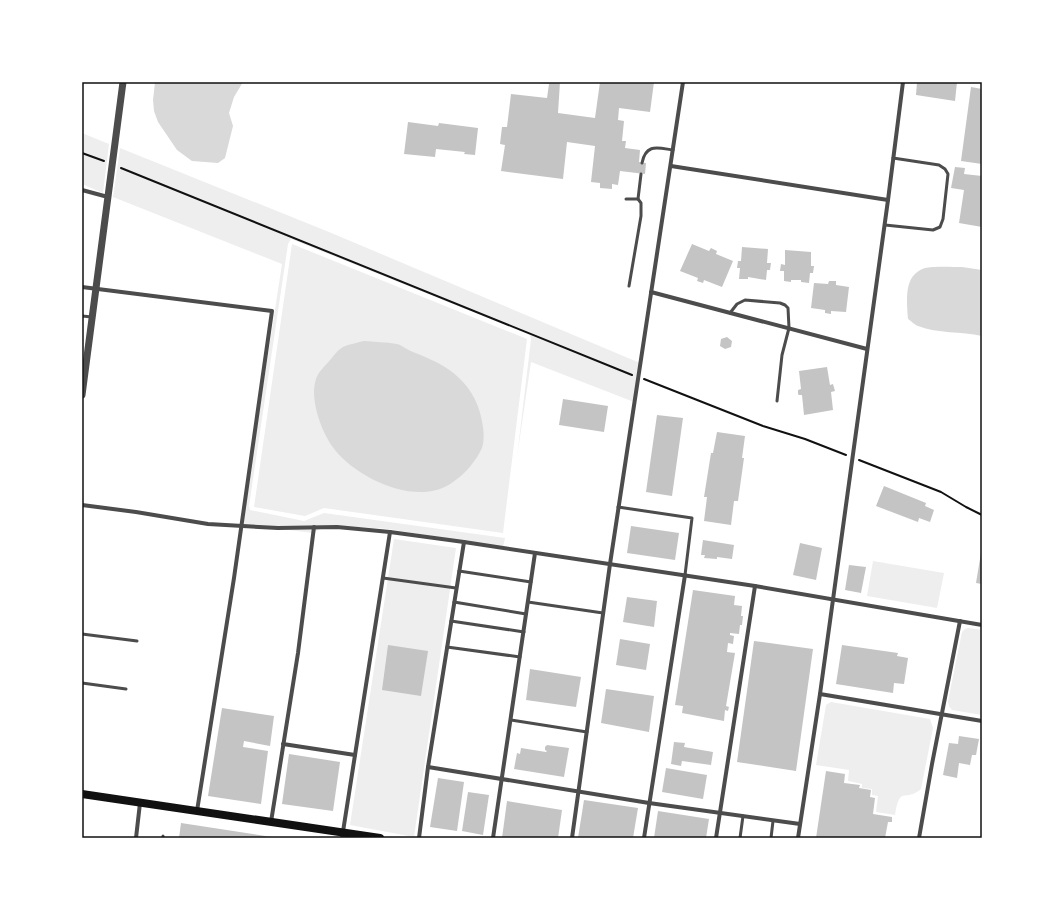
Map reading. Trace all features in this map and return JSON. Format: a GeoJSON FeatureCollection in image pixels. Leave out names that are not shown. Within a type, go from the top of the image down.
{"type":"FeatureCollection","features":[{"type":"Feature","properties":{"kind":"main road"},"geometry":{"type":"LineString","coordinates":[[82,794],[272,822],[343,835],[380,838]]}},
{"type":"Feature","properties":{"kind":"street"},"geometry":{"type":"LineString","coordinates":[[82,395],[123,82]]}},
{"type":"Feature","properties":{"kind":"street"},"geometry":{"type":"LineString","coordinates":[[572,838],[618,507],[683,82]]}},
{"type":"Feature","properties":{"kind":"street"},"geometry":{"type":"LineString","coordinates":[[798,838],[820,694],[903,82]]}},
{"type":"Feature","properties":{"kind":"street"},"geometry":{"type":"LineString","coordinates":[[671,166],[888,200]]}},
{"type":"Feature","properties":{"kind":"street"},"geometry":{"type":"LineString","coordinates":[[82,190],[108,196]]}},
{"type":"Feature","properties":{"kind":"street"},"geometry":{"type":"LineString","coordinates":[[82,286],[272,311],[241,526],[197,811]]}},
{"type":"Feature","properties":{"kind":"street"},"geometry":{"type":"LineString","coordinates":[[651,292],[867,350]]}},
{"type":"Feature","properties":{"kind":"street"},"geometry":{"type":"LineString","coordinates":[[82,505],[208,524],[278,528],[314,526],[390,532],[685,575],[982,625]]}},
{"type":"Feature","properties":{"kind":"street"},"geometry":{"type":"LineString","coordinates":[[272,822],[298,653],[314,526]]}},
{"type":"Feature","properties":{"kind":"street"},"geometry":{"type":"LineString","coordinates":[[343,835],[390,532]]}},
{"type":"Feature","properties":{"kind":"street"},"geometry":{"type":"LineString","coordinates":[[419,838],[428,767],[464,542]]}},
{"type":"Feature","properties":{"kind":"street"},"geometry":{"type":"LineString","coordinates":[[493,838],[535,553]]}},
{"type":"Feature","properties":{"kind":"street"},"geometry":{"type":"LineString","coordinates":[[644,838],[685,575]]}},
{"type":"Feature","properties":{"kind":"street"},"geometry":{"type":"LineString","coordinates":[[716,838],[755,586]]}},
{"type":"Feature","properties":{"kind":"street"},"geometry":{"type":"LineString","coordinates":[[919,838],[941,714],[960,621]]}},
{"type":"Feature","properties":{"kind":"street"},"geometry":{"type":"LineString","coordinates":[[820,694],[982,721]]}},
{"type":"Feature","properties":{"kind":"street"},"geometry":{"type":"LineString","coordinates":[[283,744],[355,755]]}},
{"type":"Feature","properties":{"kind":"street"},"geometry":{"type":"LineString","coordinates":[[428,767],[501,780],[720,814],[800,824]]}},
{"type":"Feature","properties":{"kind":"street"},"geometry":{"type":"LineString","coordinates":[[136,838],[140,803]]}},
{"type":"Feature","properties":{"kind":"lane"},"geometry":{"type":"LineString","coordinates":[[642,163],[646,152],[650,149],[656,148],[673,150]]}},
{"type":"Feature","properties":{"kind":"lane"},"geometry":{"type":"LineString","coordinates":[[884,225],[933,230],[940,227],[943,219],[948,174],[945,169],[939,165],[893,158]]}},
{"type":"Feature","properties":{"kind":"lane"},"geometry":{"type":"LineString","coordinates":[[629,286],[641,216],[641,203],[638,199],[641,174]]}},
{"type":"Feature","properties":{"kind":"lane"},"geometry":{"type":"LineString","coordinates":[[626,199],[638,199]]}},
{"type":"Feature","properties":{"kind":"lane"},"geometry":{"type":"LineString","coordinates":[[730,313],[734,306],[741,301],[780,303],[788,308],[789,328],[782,355],[777,401]]}},
{"type":"Feature","properties":{"kind":"lane"},"geometry":{"type":"LineString","coordinates":[[82,316],[92,317]]}},
{"type":"Feature","properties":{"kind":"lane"},"geometry":{"type":"LineString","coordinates":[[618,507],[692,518],[685,575]]}},
{"type":"Feature","properties":{"kind":"lane"},"geometry":{"type":"LineString","coordinates":[[459,571],[531,582]]}},
{"type":"Feature","properties":{"kind":"lane"},"geometry":{"type":"LineString","coordinates":[[383,578],[456,588]]}},
{"type":"Feature","properties":{"kind":"lane"},"geometry":{"type":"LineString","coordinates":[[454,602],[526,614]]}},
{"type":"Feature","properties":{"kind":"lane"},"geometry":{"type":"LineString","coordinates":[[528,602],[603,613]]}},
{"type":"Feature","properties":{"kind":"lane"},"geometry":{"type":"LineString","coordinates":[[451,622],[524,632]]}},
{"type":"Feature","properties":{"kind":"lane"},"geometry":{"type":"LineString","coordinates":[[82,634],[137,641]]}},
{"type":"Feature","properties":{"kind":"lane"},"geometry":{"type":"LineString","coordinates":[[447,647],[520,657]]}},
{"type":"Feature","properties":{"kind":"lane"},"geometry":{"type":"LineString","coordinates":[[82,683],[126,689]]}},
{"type":"Feature","properties":{"kind":"lane"},"geometry":{"type":"LineString","coordinates":[[511,720],[587,732]]}},
{"type":"Feature","properties":{"kind":"lane"},"geometry":{"type":"LineString","coordinates":[[740,838],[743,816]]}},
{"type":"Feature","properties":{"kind":"lane"},"geometry":{"type":"LineString","coordinates":[[771,838],[773,820]]}},
{"type":"Feature","properties":{"kind":"path"},"geometry":{"type":"LineString","coordinates":[[82,153],[638,377],[763,426],[805,439],[941,492],[982,515]]}},
{"type":"Feature","properties":{"kind":"shaded area"},"geometry":{"type":"Polygon","coordinates":[[[155,82],[243,82],[234,97],[229,113],[233,126],[225,158],[218,163],[192,161],[177,150],[158,122],[154,111],[153,100],[155,82]]]}},
{"type":"Feature","properties":{"kind":"shaded area"},"geometry":{"type":"Polygon","coordinates":[[[82,133],[109,144],[103,193],[82,184],[82,133]]]}},
{"type":"Feature","properties":{"kind":"shaded area"},"geometry":{"type":"Polygon","coordinates":[[[120,148],[329,232],[640,363],[634,402],[531,362],[517,457],[531,339],[530,335],[291,239],[288,244],[249,506],[250,510],[304,521],[324,513],[505,538],[503,547],[388,529],[327,525],[313,533],[242,524],[282,264],[113,197],[120,148]]]}},
{"type":"Feature","properties":{"kind":"shaded area"},"geometry":{"type":"Polygon","coordinates":[[[292,244],[527,339],[503,533],[324,508],[305,516],[254,507],[292,244]]]}},
{"type":"Feature","properties":{"kind":"shaded area"},"geometry":{"type":"Polygon","coordinates":[[[929,267],[962,267],[982,270],[982,336],[926,329],[908,319],[908,289],[913,276],[918,271],[929,267]]]}},
{"type":"Feature","properties":{"kind":"shaded area"},"geometry":{"type":"Polygon","coordinates":[[[364,341],[399,345],[437,362],[453,373],[472,393],[482,419],[484,435],[483,446],[477,458],[470,467],[453,482],[439,489],[423,492],[407,491],[390,487],[373,480],[358,471],[345,461],[330,443],[321,426],[314,396],[314,387],[317,376],[340,349],[348,345],[364,341]]]}},
{"type":"Feature","properties":{"kind":"shaded area"},"geometry":{"type":"Polygon","coordinates":[[[394,539],[456,548],[414,837],[350,825],[394,539]]]}},
{"type":"Feature","properties":{"kind":"shaded area"},"geometry":{"type":"Polygon","coordinates":[[[873,561],[944,573],[937,608],[867,596],[873,561]]]}},
{"type":"Feature","properties":{"kind":"shaded area"},"geometry":{"type":"Polygon","coordinates":[[[968,628],[982,630],[982,715],[952,710],[948,701],[962,632],[968,628]]]}},
{"type":"Feature","properties":{"kind":"shaded area"},"geometry":{"type":"Polygon","coordinates":[[[831,702],[930,719],[933,728],[921,789],[911,795],[901,797],[895,815],[876,812],[878,796],[872,795],[872,789],[862,788],[862,784],[848,781],[849,770],[816,765],[826,705],[831,702]]]}},
{"type":"Feature","properties":{"kind":"building"},"geometry":{"type":"Polygon","coordinates":[[[538,82],[560,82],[558,113],[595,118],[600,82],[654,82],[650,112],[619,108],[618,120],[624,121],[622,141],[626,141],[625,148],[640,150],[639,162],[646,163],[645,174],[620,171],[618,185],[612,184],[612,189],[600,188],[600,183],[591,182],[595,146],[567,142],[563,179],[501,171],[505,145],[500,144],[502,127],[507,127],[511,94],[547,98],[549,84],[538,82]]]}},
{"type":"Feature","properties":{"kind":"building"},"geometry":{"type":"Polygon","coordinates":[[[917,82],[957,82],[955,101],[916,95],[917,82]]]}},
{"type":"Feature","properties":{"kind":"building"},"geometry":{"type":"Polygon","coordinates":[[[971,87],[982,89],[982,164],[961,161],[971,87]]]}},
{"type":"Feature","properties":{"kind":"building"},"geometry":{"type":"Polygon","coordinates":[[[408,122],[438,126],[439,123],[478,128],[475,155],[464,154],[465,152],[436,149],[435,157],[404,154],[408,122]]]}},
{"type":"Feature","properties":{"kind":"building"},"geometry":{"type":"Polygon","coordinates":[[[955,167],[965,168],[964,174],[982,176],[982,227],[959,223],[964,190],[951,188],[955,167]]]}},
{"type":"Feature","properties":{"kind":"building"},"geometry":{"type":"Polygon","coordinates":[[[692,244],[709,251],[711,248],[717,251],[716,254],[733,261],[722,287],[704,280],[703,283],[697,281],[698,278],[680,271],[692,244]]]}},
{"type":"Feature","properties":{"kind":"building"},"geometry":{"type":"Polygon","coordinates":[[[742,247],[768,249],[767,263],[771,263],[770,270],[767,270],[766,280],[748,277],[748,279],[739,279],[740,268],[737,268],[738,261],[741,261],[742,247]]]}},
{"type":"Feature","properties":{"kind":"building"},"geometry":{"type":"Polygon","coordinates":[[[785,250],[811,252],[811,266],[814,266],[813,273],[810,273],[809,283],[801,282],[801,280],[791,280],[791,282],[784,281],[784,271],[780,271],[781,264],[785,265],[785,250]]]}},
{"type":"Feature","properties":{"kind":"building"},"geometry":{"type":"Polygon","coordinates":[[[829,281],[836,281],[836,285],[849,287],[846,312],[831,311],[831,314],[825,313],[825,310],[811,308],[814,283],[828,284],[829,281]]]}},
{"type":"Feature","properties":{"kind":"building"},"geometry":{"type":"Polygon","coordinates":[[[727,337],[732,341],[731,347],[725,349],[720,346],[721,339],[727,337]]]}},
{"type":"Feature","properties":{"kind":"building"},"geometry":{"type":"Polygon","coordinates":[[[827,367],[830,385],[833,384],[835,391],[831,392],[833,410],[804,415],[802,395],[798,394],[798,390],[801,389],[799,371],[827,367]]]}},
{"type":"Feature","properties":{"kind":"building"},"geometry":{"type":"Polygon","coordinates":[[[563,399],[608,406],[604,432],[559,425],[563,399]]]}},
{"type":"Feature","properties":{"kind":"building"},"geometry":{"type":"Polygon","coordinates":[[[657,415],[683,418],[672,496],[646,492],[657,415]]]}},
{"type":"Feature","properties":{"kind":"building"},"geometry":{"type":"Polygon","coordinates":[[[717,432],[745,436],[742,458],[744,458],[738,501],[734,501],[731,525],[704,521],[707,497],[704,497],[711,453],[713,453],[717,432]]]}},
{"type":"Feature","properties":{"kind":"building"},"geometry":{"type":"Polygon","coordinates":[[[884,486],[926,503],[925,506],[934,510],[930,522],[919,518],[918,522],[876,506],[884,486]]]}},
{"type":"Feature","properties":{"kind":"building"},"geometry":{"type":"Polygon","coordinates":[[[631,526],[679,533],[675,560],[627,553],[631,526]]]}},
{"type":"Feature","properties":{"kind":"building"},"geometry":{"type":"Polygon","coordinates":[[[703,540],[734,545],[732,559],[717,557],[717,559],[704,558],[705,555],[701,555],[703,540]]]}},
{"type":"Feature","properties":{"kind":"building"},"geometry":{"type":"Polygon","coordinates":[[[800,543],[822,548],[816,580],[793,575],[800,543]]]}},
{"type":"Feature","properties":{"kind":"building"},"geometry":{"type":"Polygon","coordinates":[[[981,553],[982,554],[982,584],[976,583],[981,553]]]}},
{"type":"Feature","properties":{"kind":"building"},"geometry":{"type":"Polygon","coordinates":[[[849,565],[866,567],[861,593],[845,590],[849,565]]]}},
{"type":"Feature","properties":{"kind":"building"},"geometry":{"type":"Polygon","coordinates":[[[693,590],[735,596],[734,605],[742,606],[741,616],[743,616],[739,634],[730,633],[730,635],[734,636],[733,644],[728,643],[727,652],[735,653],[726,706],[729,707],[728,711],[725,710],[724,721],[682,713],[683,706],[675,705],[693,590]]]}},
{"type":"Feature","properties":{"kind":"building"},"geometry":{"type":"Polygon","coordinates":[[[627,597],[657,601],[654,627],[623,622],[627,597]]]}},
{"type":"Feature","properties":{"kind":"building"},"geometry":{"type":"Polygon","coordinates":[[[620,639],[650,644],[646,670],[616,665],[620,639]]]}},
{"type":"Feature","properties":{"kind":"building"},"geometry":{"type":"Polygon","coordinates":[[[754,641],[813,649],[796,771],[737,762],[754,641]]]}},
{"type":"Feature","properties":{"kind":"building"},"geometry":{"type":"Polygon","coordinates":[[[388,645],[428,651],[421,696],[382,690],[388,645]]]}},
{"type":"Feature","properties":{"kind":"building"},"geometry":{"type":"Polygon","coordinates":[[[842,645],[898,653],[897,656],[908,658],[904,684],[894,683],[893,693],[836,684],[842,645]]]}},
{"type":"Feature","properties":{"kind":"building"},"geometry":{"type":"Polygon","coordinates":[[[530,669],[581,677],[576,707],[526,700],[530,669]]]}},
{"type":"Feature","properties":{"kind":"building"},"geometry":{"type":"Polygon","coordinates":[[[606,689],[654,696],[649,732],[601,723],[606,689]]]}},
{"type":"Feature","properties":{"kind":"building"},"geometry":{"type":"Polygon","coordinates":[[[222,708],[274,716],[270,746],[244,741],[243,747],[268,751],[261,804],[208,796],[222,708]]]}},
{"type":"Feature","properties":{"kind":"building"},"geometry":{"type":"Polygon","coordinates":[[[959,736],[979,739],[976,755],[972,755],[970,765],[959,763],[957,778],[943,775],[949,743],[958,744],[959,736]]]}},
{"type":"Feature","properties":{"kind":"building"},"geometry":{"type":"Polygon","coordinates":[[[674,742],[685,743],[684,747],[713,752],[711,765],[682,761],[681,766],[671,764],[674,742]]]}},
{"type":"Feature","properties":{"kind":"building"},"geometry":{"type":"Polygon","coordinates":[[[547,745],[569,748],[564,777],[514,769],[517,753],[520,754],[521,748],[546,752],[545,747],[547,745]]]}},
{"type":"Feature","properties":{"kind":"building"},"geometry":{"type":"Polygon","coordinates":[[[289,754],[340,762],[333,811],[282,804],[289,754]]]}},
{"type":"Feature","properties":{"kind":"building"},"geometry":{"type":"Polygon","coordinates":[[[666,768],[707,775],[703,799],[662,792],[666,768]]]}},
{"type":"Feature","properties":{"kind":"building"},"geometry":{"type":"Polygon","coordinates":[[[826,771],[845,774],[844,783],[860,785],[859,788],[871,790],[870,797],[875,798],[873,814],[892,817],[892,822],[888,822],[885,838],[816,838],[826,771]]]}},
{"type":"Feature","properties":{"kind":"building"},"geometry":{"type":"Polygon","coordinates":[[[438,778],[464,782],[457,831],[430,827],[438,778]]]}},
{"type":"Feature","properties":{"kind":"building"},"geometry":{"type":"Polygon","coordinates":[[[468,792],[489,795],[483,835],[462,831],[468,792]]]}},
{"type":"Feature","properties":{"kind":"building"},"geometry":{"type":"Polygon","coordinates":[[[584,800],[638,808],[633,838],[578,838],[584,800]]]}},
{"type":"Feature","properties":{"kind":"building"},"geometry":{"type":"Polygon","coordinates":[[[507,801],[562,810],[558,838],[502,838],[507,801]]]}},
{"type":"Feature","properties":{"kind":"building"},"geometry":{"type":"Polygon","coordinates":[[[658,811],[709,819],[706,838],[654,838],[658,811]]]}},
{"type":"Feature","properties":{"kind":"building"},"geometry":{"type":"Polygon","coordinates":[[[181,823],[272,837],[272,838],[179,838],[181,823]]]}}]}
